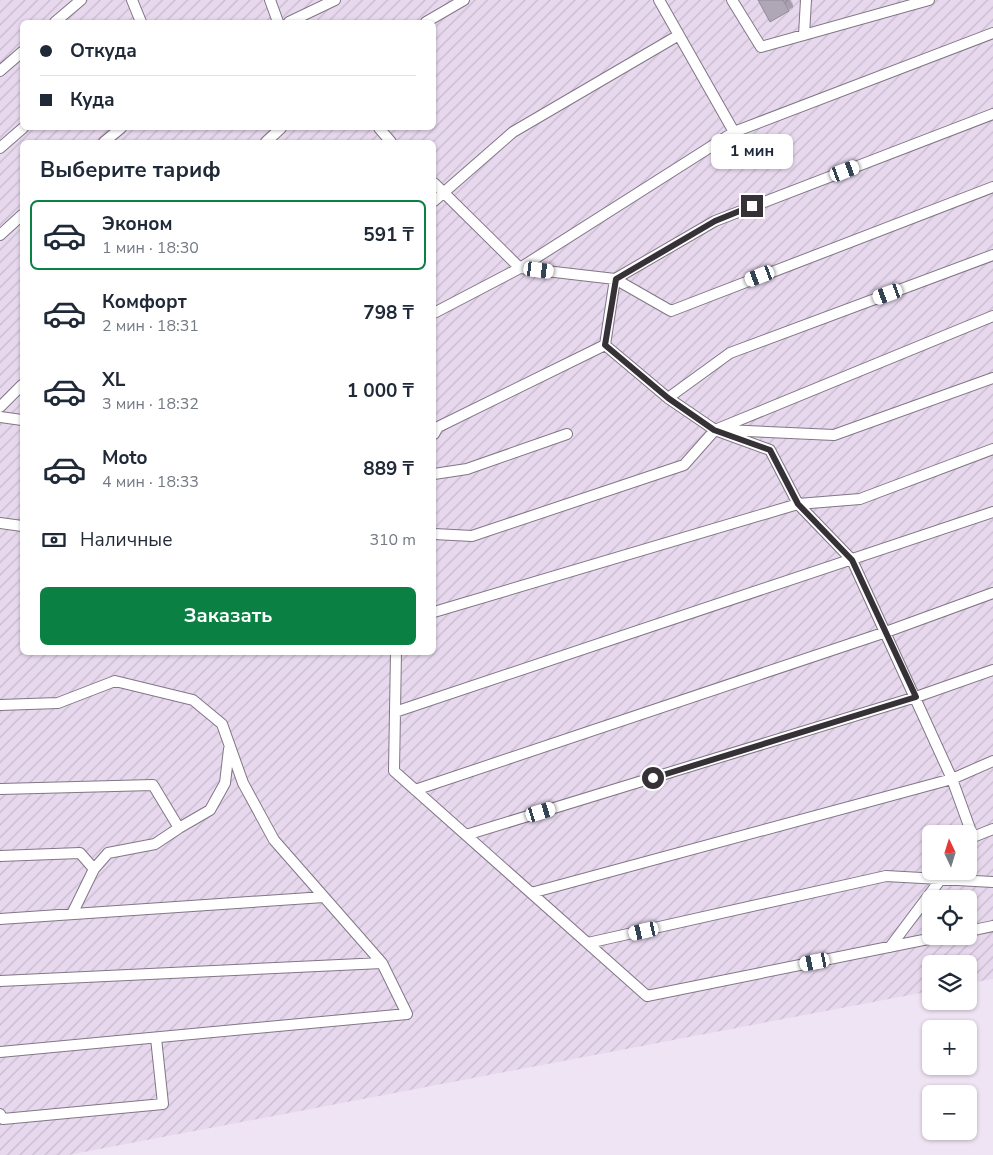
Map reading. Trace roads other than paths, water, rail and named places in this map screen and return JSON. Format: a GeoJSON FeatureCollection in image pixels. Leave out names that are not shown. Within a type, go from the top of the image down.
{"type":"FeatureCollection","features":[{"type":"Feature","properties":{"kind":"lane"},"geometry":{"type":"LineString","coordinates":[[57,20],[81,0]]}},
{"type":"Feature","properties":{"kind":"lane"},"geometry":{"type":"LineString","coordinates":[[132,0],[140,20]]}},
{"type":"Feature","properties":{"kind":"lane"},"geometry":{"type":"LineString","coordinates":[[270,0],[277,20]]}},
{"type":"Feature","properties":{"kind":"lane"},"geometry":{"type":"LineString","coordinates":[[293,20],[335,0]]}},
{"type":"Feature","properties":{"kind":"lane"},"geometry":{"type":"LineString","coordinates":[[429,20],[464,0]]}},
{"type":"Feature","properties":{"kind":"lane"},"geometry":{"type":"LineString","coordinates":[[659,0],[734,132]]}},
{"type":"Feature","properties":{"kind":"lane"},"geometry":{"type":"LineString","coordinates":[[732,0],[762,47],[929,0]]}},
{"type":"Feature","properties":{"kind":"lane"},"geometry":{"type":"LineString","coordinates":[[804,35],[806,0]]}},
{"type":"Feature","properties":{"kind":"lane"},"geometry":{"type":"LineString","coordinates":[[436,312],[520,268],[734,132],[993,34]]}},
{"type":"Feature","properties":{"kind":"lane"},"geometry":{"type":"LineString","coordinates":[[436,199],[513,132],[679,35]]}},
{"type":"Feature","properties":{"kind":"lane"},"geometry":{"type":"LineString","coordinates":[[0,72],[20,54]]}},
{"type":"Feature","properties":{"kind":"lane"},"geometry":{"type":"LineString","coordinates":[[616,279],[715,221],[993,114]]}},
{"type":"Feature","properties":{"kind":"lane"},"geometry":{"type":"LineString","coordinates":[[0,148],[21,130]]}},
{"type":"Feature","properties":{"kind":"lane"},"geometry":{"type":"LineString","coordinates":[[107,140],[119,130]]}},
{"type":"Feature","properties":{"kind":"lane"},"geometry":{"type":"LineString","coordinates":[[268,140],[279,130]]}},
{"type":"Feature","properties":{"kind":"lane"},"geometry":{"type":"LineString","coordinates":[[381,130],[389,140]]}},
{"type":"Feature","properties":{"kind":"lane"},"geometry":{"type":"LineString","coordinates":[[436,185],[520,268],[616,279],[671,311],[993,187]]}},
{"type":"Feature","properties":{"kind":"lane"},"geometry":{"type":"LineString","coordinates":[[0,235],[20,217]]}},
{"type":"Feature","properties":{"kind":"lane"},"geometry":{"type":"LineString","coordinates":[[668,398],[730,353],[993,255]]}},
{"type":"Feature","properties":{"kind":"lane"},"geometry":{"type":"LineString","coordinates":[[605,345],[616,279]]}},
{"type":"Feature","properties":{"kind":"lane"},"geometry":{"type":"LineString","coordinates":[[436,534],[472,536],[684,465],[714,430],[993,316]]}},
{"type":"Feature","properties":{"kind":"lane"},"geometry":{"type":"LineString","coordinates":[[605,345],[668,398],[714,430],[770,450],[798,504],[852,560],[952,779],[966,825]]}},
{"type":"Feature","properties":{"kind":"lane"},"geometry":{"type":"LineString","coordinates":[[436,430],[438,427],[605,345]]}},
{"type":"Feature","properties":{"kind":"lane"},"geometry":{"type":"LineString","coordinates":[[714,430],[834,435],[993,378]]}},
{"type":"Feature","properties":{"kind":"lane"},"geometry":{"type":"LineString","coordinates":[[0,407],[20,387]]}},
{"type":"Feature","properties":{"kind":"lane"},"geometry":{"type":"LineString","coordinates":[[0,417],[20,420]]}},
{"type":"Feature","properties":{"kind":"lane"},"geometry":{"type":"LineString","coordinates":[[436,474],[467,469],[566,434]]}},
{"type":"Feature","properties":{"kind":"lane"},"geometry":{"type":"LineString","coordinates":[[436,611],[798,504],[860,499],[993,449]]}},
{"type":"Feature","properties":{"kind":"lane"},"geometry":{"type":"LineString","coordinates":[[395,712],[993,512]]}},
{"type":"Feature","properties":{"kind":"lane"},"geometry":{"type":"LineString","coordinates":[[0,523],[20,526]]}},
{"type":"Feature","properties":{"kind":"lane"},"geometry":{"type":"LineString","coordinates":[[415,790],[886,632],[993,593]]}},
{"type":"Feature","properties":{"kind":"lane"},"geometry":{"type":"LineString","coordinates":[[396,655],[394,771],[647,996],[922,940]]}},
{"type":"Feature","properties":{"kind":"lane"},"geometry":{"type":"LineString","coordinates":[[466,835],[916,697],[993,670]]}},
{"type":"Feature","properties":{"kind":"lane"},"geometry":{"type":"LineString","coordinates":[[0,705],[58,704],[115,681],[193,700],[222,724],[243,784],[274,840],[382,963],[407,1014],[0,1052]]}},
{"type":"Feature","properties":{"kind":"lane"},"geometry":{"type":"LineString","coordinates":[[72,914],[94,868],[108,852],[155,844],[210,810],[225,782],[230,745]]}},
{"type":"Feature","properties":{"kind":"lane"},"geometry":{"type":"LineString","coordinates":[[531,893],[952,779],[993,761]]}},
{"type":"Feature","properties":{"kind":"lane"},"geometry":{"type":"LineString","coordinates":[[0,790],[153,786],[179,828]]}},
{"type":"Feature","properties":{"kind":"lane"},"geometry":{"type":"LineString","coordinates":[[978,836],[993,829]]}},
{"type":"Feature","properties":{"kind":"lane"},"geometry":{"type":"LineString","coordinates":[[0,856],[80,854],[94,868]]}},
{"type":"Feature","properties":{"kind":"lane"},"geometry":{"type":"LineString","coordinates":[[588,943],[886,876],[922,879]]}},
{"type":"Feature","properties":{"kind":"lane"},"geometry":{"type":"LineString","coordinates":[[890,947],[940,880],[993,882]]}},
{"type":"Feature","properties":{"kind":"lane"},"geometry":{"type":"LineString","coordinates":[[0,919],[324,897]]}},
{"type":"Feature","properties":{"kind":"lane"},"geometry":{"type":"LineString","coordinates":[[977,929],[993,926]]}},
{"type":"Feature","properties":{"kind":"lane"},"geometry":{"type":"LineString","coordinates":[[0,981],[382,963]]}},
{"type":"Feature","properties":{"kind":"lane"},"geometry":{"type":"LineString","coordinates":[[1,1118],[163,1104],[156,1038]]}}]}
